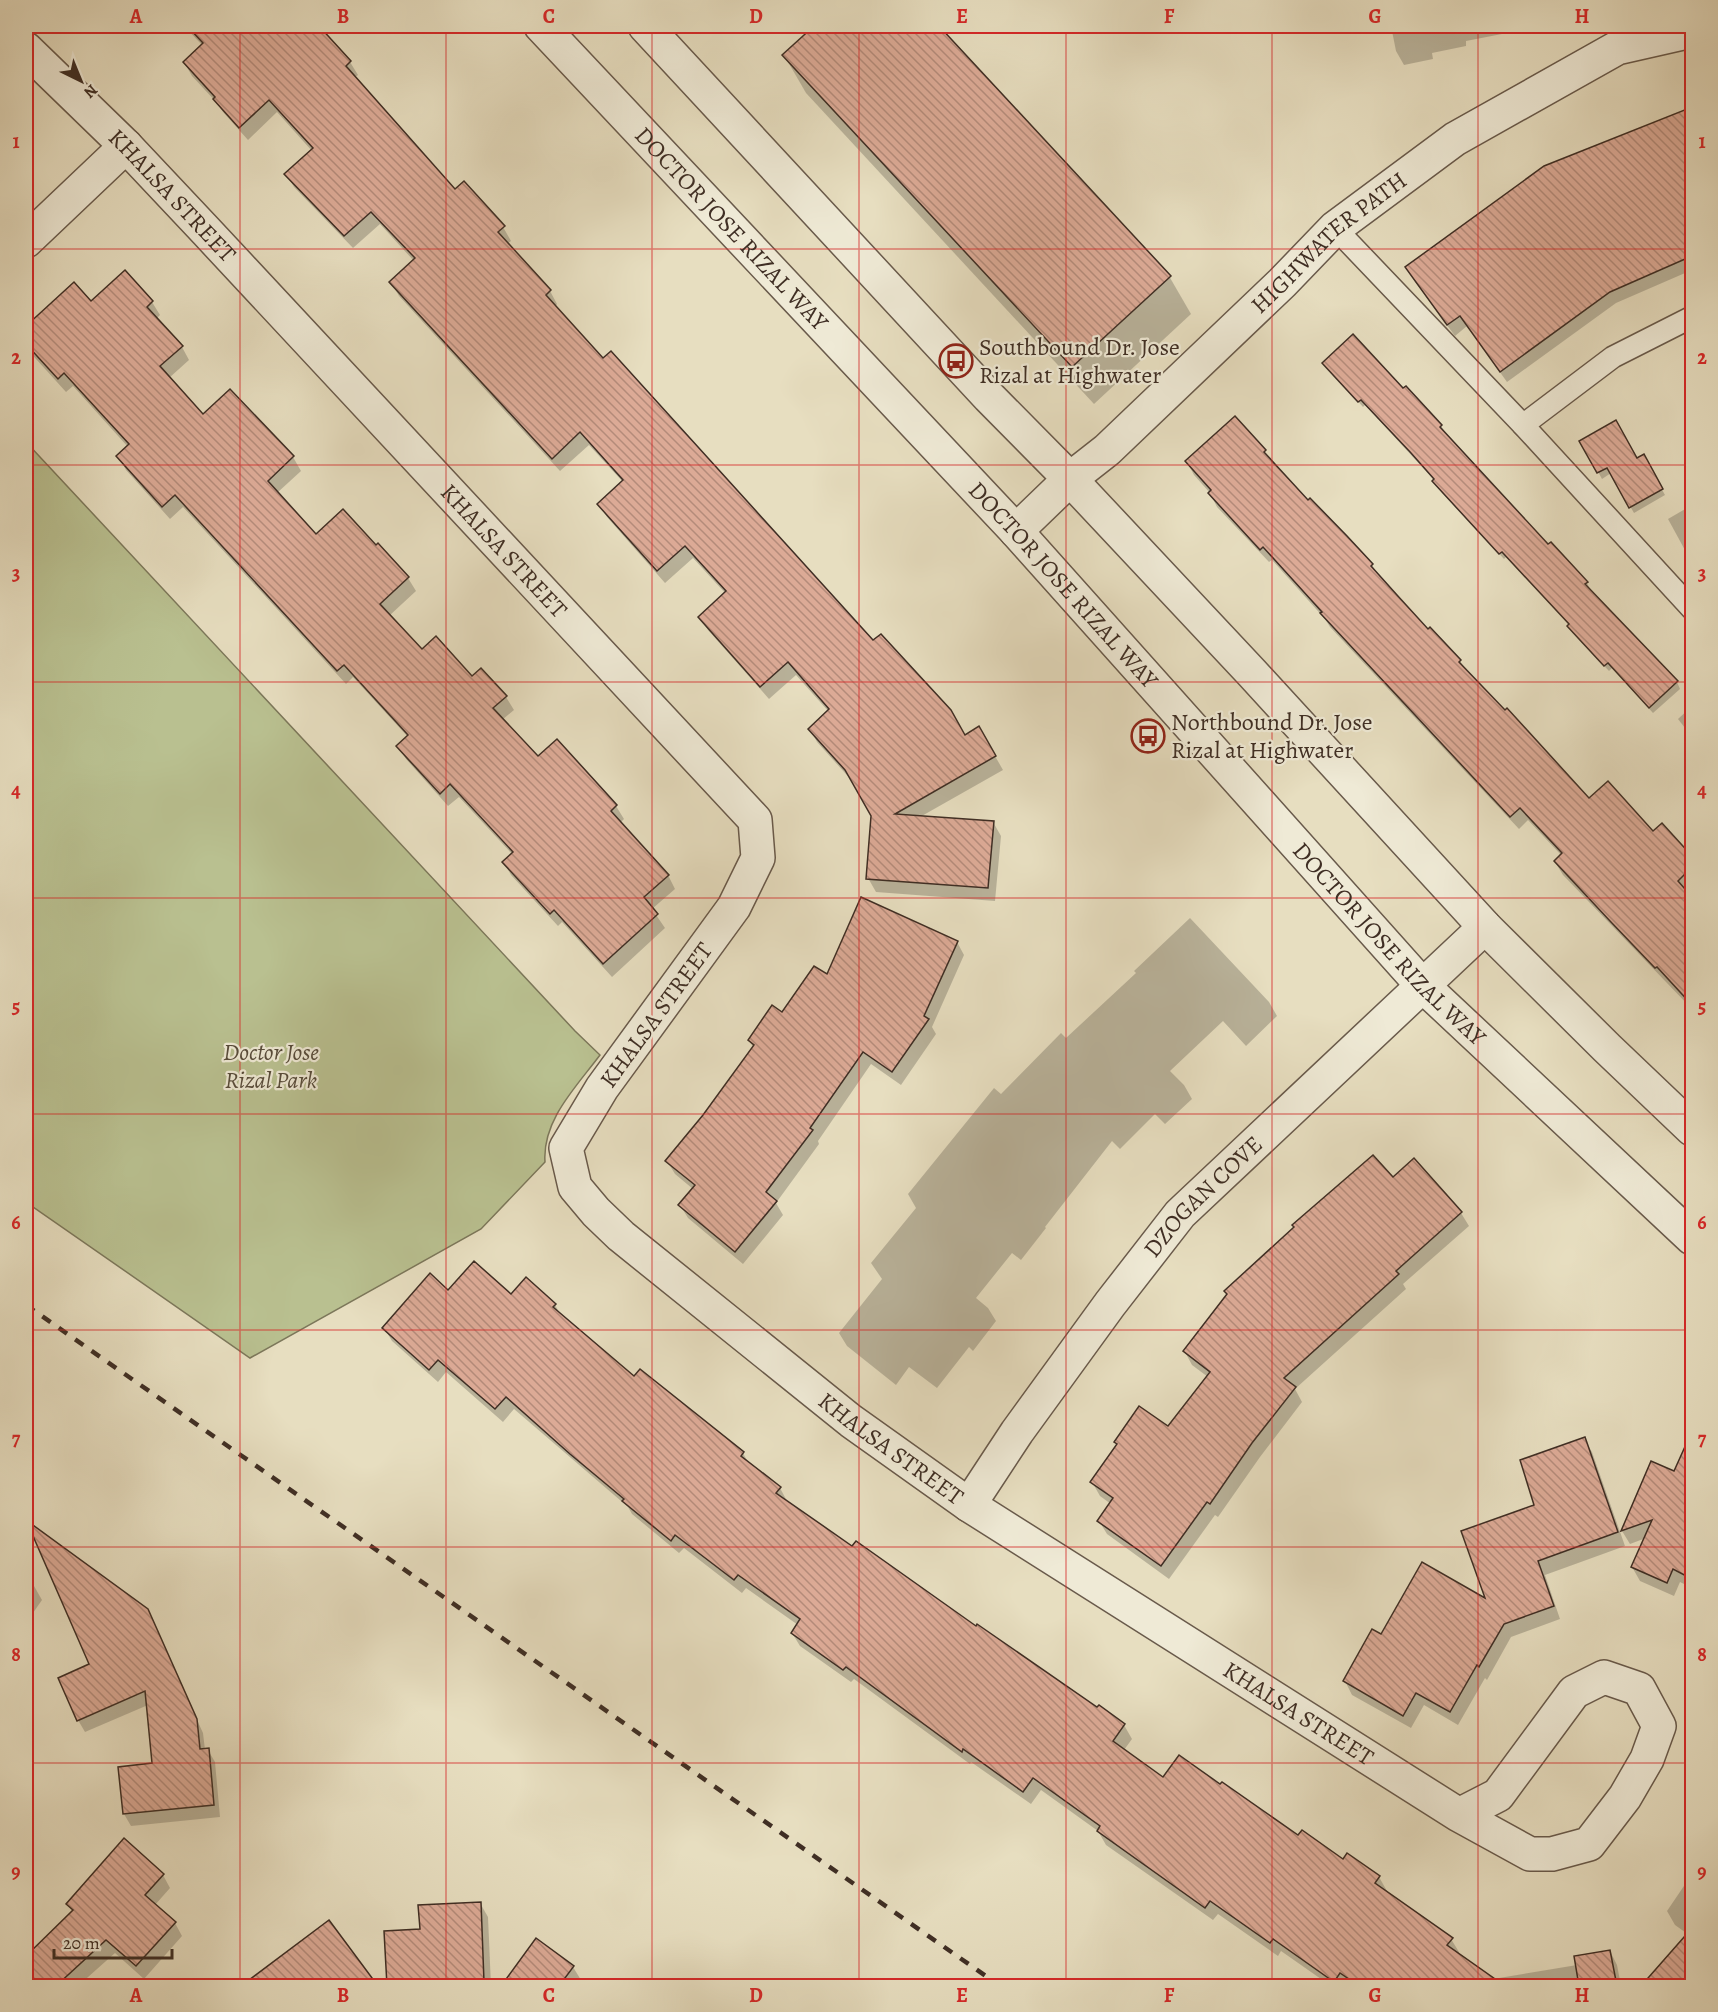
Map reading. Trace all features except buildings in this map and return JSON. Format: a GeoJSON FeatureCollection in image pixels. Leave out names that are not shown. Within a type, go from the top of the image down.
{"type":"FeatureCollection","features":[{"type":"Feature","properties":{"kind":"street","name":"DOCTOR JOSE RIZAL WAY"},"geometry":{"type":"LineString","coordinates":[[541,26],[1016,531],[1422,984],[1692,1238]]}},
{"type":"Feature","properties":{"kind":"street"},"geometry":{"type":"LineString","coordinates":[[645,26],[988,397],[1071,479],[1485,927],[1606,1048],[1692,1129]]}},
{"type":"Feature","properties":{"kind":"street","name":"HIGHWATER PATH"},"geometry":{"type":"LineString","coordinates":[[1016,531],[1071,479],[1107,450],[1274,291],[1335,228],[1455,139],[1617,48],[1692,31]]}},
{"type":"Feature","properties":{"kind":"street","name":"KHALSA STREET"},"geometry":{"type":"LineString","coordinates":[[26,49],[126,146],[755,820],[758,858],[734,907],[602,1088],[566,1148],[576,1187],[596,1212],[630,1243],[851,1421],[969,1505],[1459,1815],[1530,1854],[1552,1854],[1589,1844],[1625,1797],[1647,1759],[1659,1726],[1639,1689],[1604,1677],[1574,1692],[1498,1795],[1459,1815]]}},
{"type":"Feature","properties":{"kind":"street"},"geometry":{"type":"LineString","coordinates":[[26,241],[126,146]]}},
{"type":"Feature","properties":{"kind":"street","name":"DZOGAN COVE"},"geometry":{"type":"LineString","coordinates":[[969,1505],[1023,1423],[1179,1214],[1485,927]]}},
{"type":"Feature","properties":{"kind":"lane"},"geometry":{"type":"LineString","coordinates":[[1335,228],[1523,425],[1692,609]]}},
{"type":"Feature","properties":{"kind":"lane"},"geometry":{"type":"LineString","coordinates":[[1523,425],[1613,357],[1692,317]]}},
{"type":"Feature","properties":{"kind":"green space","name":"Doctor Jose Rizal Park"},"geometry":{"type":"Polygon","coordinates":[[[26,442],[575,1031],[600,1055],[572,1091],[555,1118],[549,1132],[545,1162],[481,1229],[250,1358],[26,1202],[26,442]]]}},
{"type":"Feature","properties":{"kind":"railway"},"geometry":{"type":"LineString","coordinates":[[26,1305],[1000,1986]]}},
{"type":"Feature","properties":{"kind":"place","name":"Southbound Dr. Jose Rizal at Highwater"},"geometry":{"type":"Point","coordinates":[956,361]}},
{"type":"Feature","properties":{"kind":"place","name":"Northbound Dr. Jose Rizal at Highwater"},"geometry":{"type":"Point","coordinates":[1148,736]}}]}
